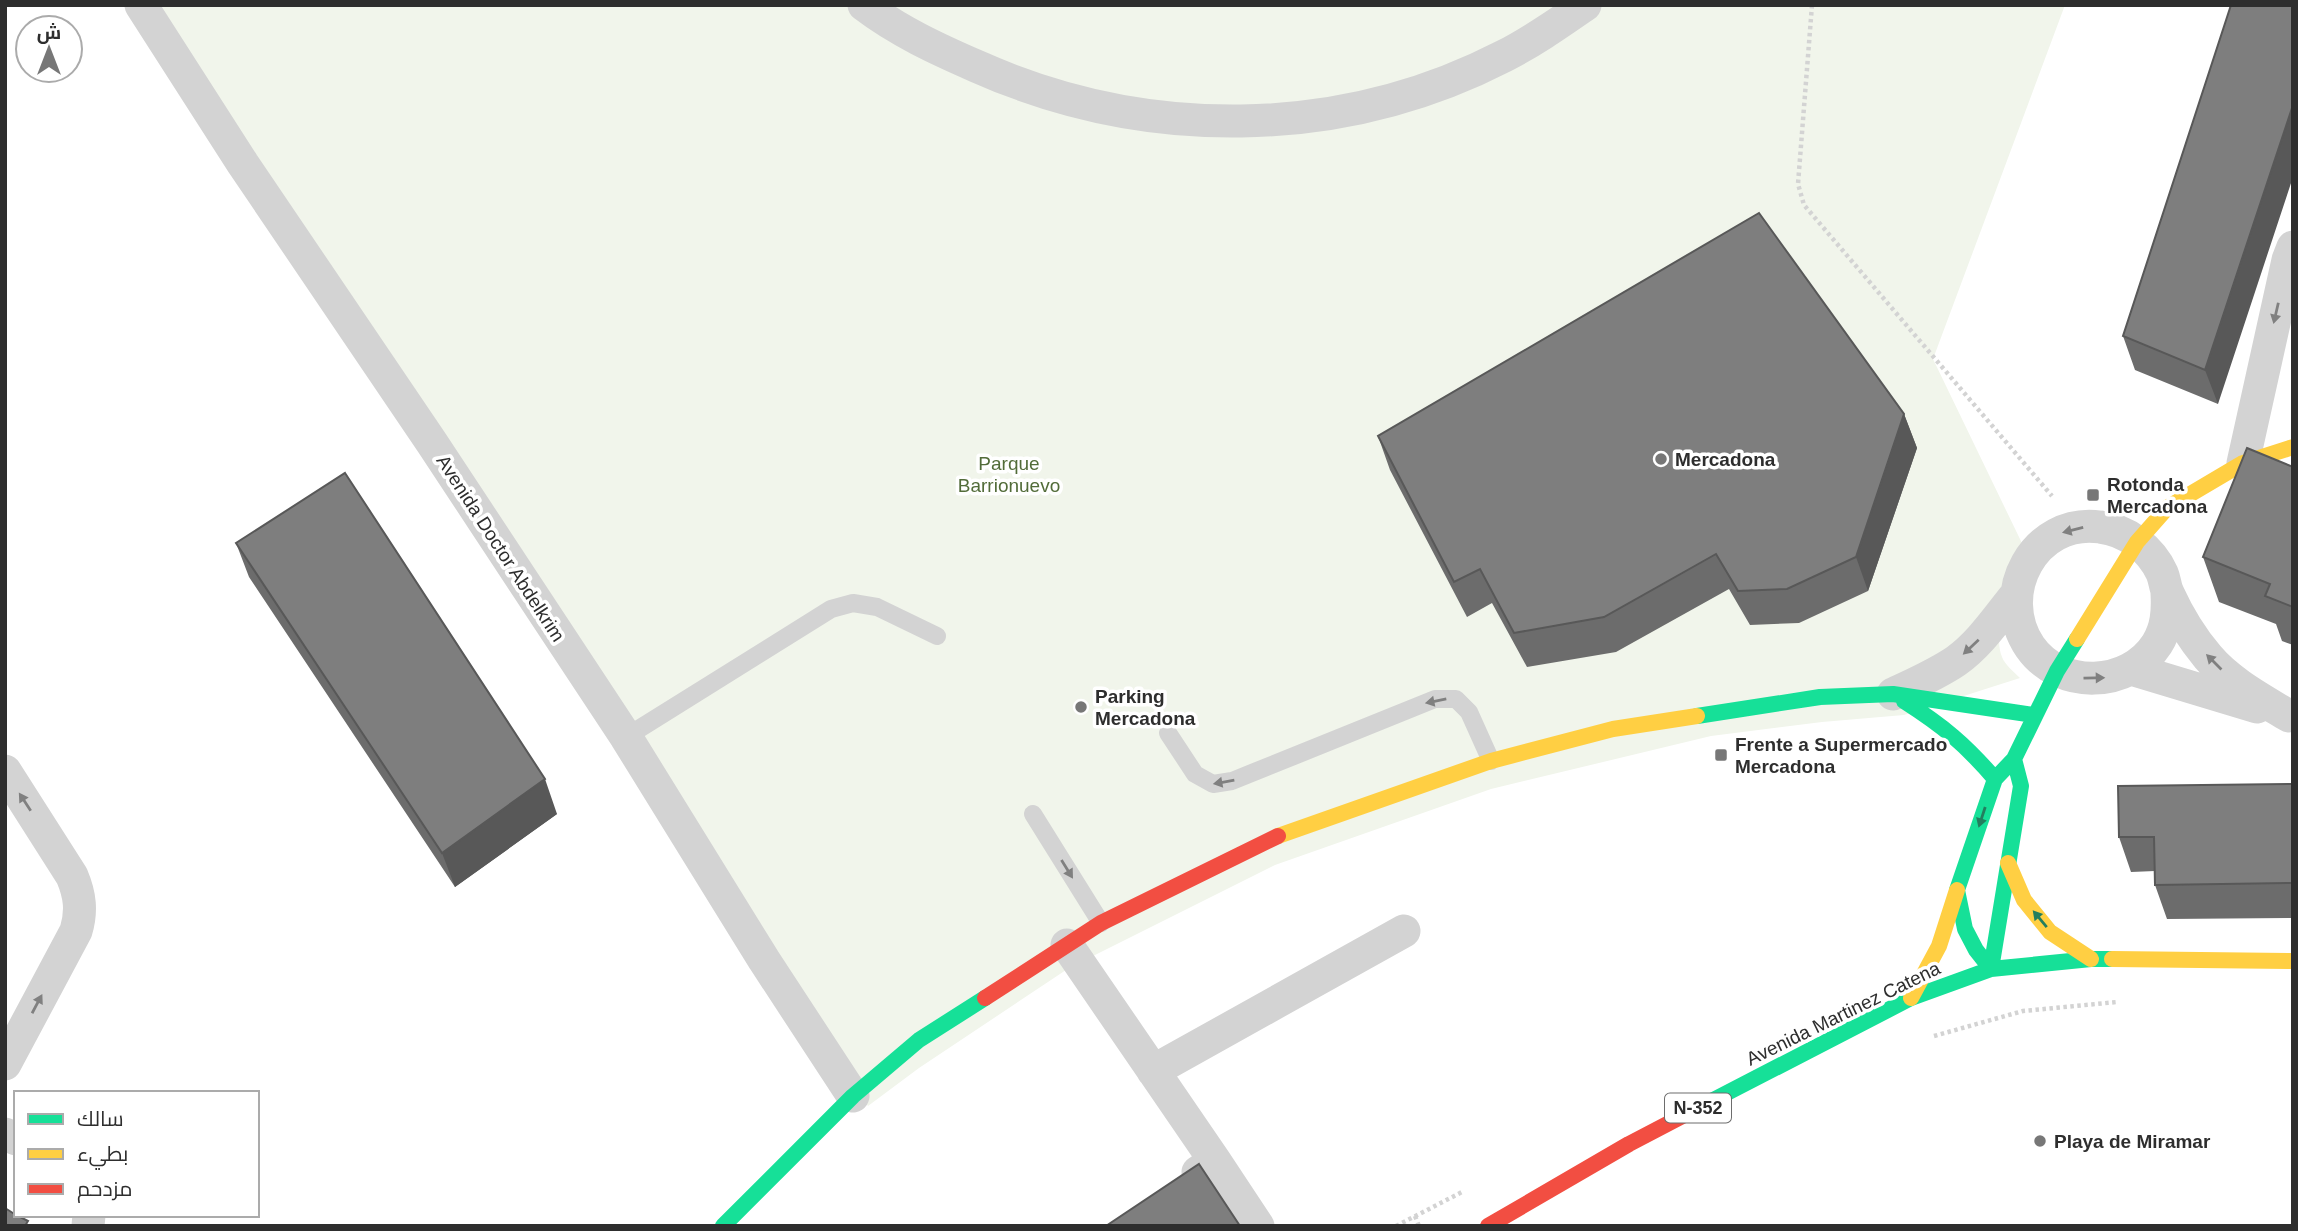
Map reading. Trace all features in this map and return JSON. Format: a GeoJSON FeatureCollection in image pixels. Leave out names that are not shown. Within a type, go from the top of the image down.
{"type":"FeatureCollection","features":[{"type":"Feature","properties":{"kind":"main road"},"geometry":{"type":"LineString","coordinates":[[1912,998],[1928,974],[1951,919],[1957,890],[1995,779],[2014,759],[2057,671],[2137,542],[2167,508],[2243,463],[2293,447]]}},
{"type":"Feature","properties":{"kind":"main road"},"geometry":{"type":"LineString","coordinates":[[723,1226],[853,1096],[919,1040],[1101,923],[1275,837],[1491,761],[1613,729],[1820,697],[1893,694],[2034,715]]}},
{"type":"Feature","properties":{"kind":"main road"},"geometry":{"type":"LineString","coordinates":[[1893,694],[1940,724],[1969,748],[1995,779]]}},
{"type":"Feature","properties":{"kind":"main road"},"geometry":{"type":"LineString","coordinates":[[1991,969],[2021,786],[2014,759]]}},
{"type":"Feature","properties":{"kind":"main road"},"geometry":{"type":"LineString","coordinates":[[2008,863],[2024,900],[2050,932],[2091,959]]}},
{"type":"Feature","properties":{"kind":"main road"},"geometry":{"type":"LineString","coordinates":[[1957,890],[1965,929],[1976,950],[1991,969]]}},
{"type":"Feature","properties":{"kind":"main road","name":"Avenida Martinez Catena"},"geometry":{"type":"LineString","coordinates":[[1488,1226],[1547,1189],[1629,1144],[1912,998],[1991,969],[2091,959],[2293,961]]}},
{"type":"Feature","properties":{"kind":"street","name":"Avenida Doctor Abdelkrim"},"geometry":{"type":"LineString","coordinates":[[141,5],[243,164],[626,737],[764,960],[853,1096]]}},
{"type":"Feature","properties":{"kind":"street"},"geometry":{"type":"LineString","coordinates":[[864,5],[910,35],[996,75],[1046,93],[1098,107],[1150,116],[1254,122],[1354,110],[1417,93],[1505,56],[1553,28],[1585,5]]}},
{"type":"Feature","properties":{"kind":"street"},"geometry":{"type":"LineString","coordinates":[[2243,463],[2293,247]]}},
{"type":"Feature","properties":{"kind":"street"},"geometry":{"type":"LineString","coordinates":[[2168,593],[2164,628],[2157,644],[2145,658],[2112,677],[2091,679],[2057,671],[2035,654],[2022,636],[2015,596],[2020,576],[2029,558],[2043,544],[2060,533],[2079,527],[2100,527],[2120,532],[2137,542],[2152,556],[2189,632],[2208,657],[2253,695],[2291,717]]}},
{"type":"Feature","properties":{"kind":"street"},"geometry":{"type":"LineString","coordinates":[[1893,694],[1957,660],[1977,642],[2015,596]]}},
{"type":"Feature","properties":{"kind":"street"},"geometry":{"type":"LineString","coordinates":[[2131,668],[2291,717]]}},
{"type":"Feature","properties":{"kind":"street"},"geometry":{"type":"LineString","coordinates":[[5,771],[72,876],[79,893],[80,911],[76,931],[5,1064]]}},
{"type":"Feature","properties":{"kind":"street"},"geometry":{"type":"LineString","coordinates":[[1153,1071],[1404,931]]}},
{"type":"Feature","properties":{"kind":"street"},"geometry":{"type":"LineString","coordinates":[[1067,945],[1258,1226]]}},
{"type":"Feature","properties":{"kind":"street"},"geometry":{"type":"LineString","coordinates":[[1173,1189],[1215,1161]]}},
{"type":"Feature","properties":{"kind":"lane"},"geometry":{"type":"LineString","coordinates":[[626,737],[831,609],[853,603],[877,607],[937,636]]}},
{"type":"Feature","properties":{"kind":"lane"},"geometry":{"type":"LineString","coordinates":[[1168,733],[1195,774],[1213,784],[1232,781],[1436,699],[1456,699],[1469,712],[1491,761]]}},
{"type":"Feature","properties":{"kind":"lane"},"geometry":{"type":"LineString","coordinates":[[1033,814],[1101,923]]}},
{"type":"Feature","properties":{"kind":"path"},"geometry":{"type":"LineString","coordinates":[[1812,5],[1798,184],[1804,205],[2079,527]]}},
{"type":"Feature","properties":{"kind":"path"},"geometry":{"type":"LineString","coordinates":[[1921,1039],[2022,1011],[2130,1001]]}},
{"type":"Feature","properties":{"kind":"path"},"geometry":{"type":"LineString","coordinates":[[1415,1216],[1419,1226]]}},
{"type":"Feature","properties":{"kind":"green space","name":"Parque Barrionuevo"},"geometry":{"type":"Polygon","coordinates":[[[140,5],[2065,5],[1933,359],[2033,566],[2008,610],[2000,634],[2002,657],[2020,678],[1904,715],[1711,736],[1491,789],[1275,865],[1069,968],[919,1068],[868,1106],[140,5]]]}},
{"type":"Feature","properties":{"kind":"building"},"geometry":{"type":"Polygon","coordinates":[[[2231,5],[2293,5],[2293,105],[2205,370],[2123,336],[2231,5]]]}},
{"type":"Feature","properties":{"kind":"building","name":"Mercadona"},"geometry":{"type":"Polygon","coordinates":[[[1759,213],[1904,414],[1856,557],[1787,589],[1738,591],[1716,554],[1604,617],[1514,633],[1480,569],[1454,582],[1378,436],[1759,213]]]}},
{"type":"Feature","properties":{"kind":"building"},"geometry":{"type":"Polygon","coordinates":[[[2247,448],[2293,467],[2293,607],[2265,596],[2270,584],[2203,557],[2247,448]]]}},
{"type":"Feature","properties":{"kind":"building"},"geometry":{"type":"Polygon","coordinates":[[[345,473],[545,779],[442,853],[236,543],[345,473]]]}},
{"type":"Feature","properties":{"kind":"building"},"geometry":{"type":"Polygon","coordinates":[[[2293,784],[2293,883],[2155,885],[2154,837],[2119,837],[2118,786],[2293,784]]]}},
{"type":"Feature","properties":{"kind":"building"},"geometry":{"type":"Polygon","coordinates":[[[1199,1164],[1240,1226],[1106,1226],[1199,1164]]]}},
{"type":"Feature","properties":{"kind":"building"},"geometry":{"type":"Polygon","coordinates":[[[5,1208],[14,1214],[14,1217],[28,1221],[25,1226],[5,1226],[5,1208]]]}},
{"type":"Feature","properties":{"kind":"traffic: fast"},"geometry":{"type":"LineString","coordinates":[[1991,969],[1976,950],[1965,929],[1957,890],[1995,779],[2014,759],[2057,671],[2077,639]]}},
{"type":"Feature","properties":{"kind":"traffic: fast"},"geometry":{"type":"LineString","coordinates":[[1697,716],[1820,697],[1893,694],[2034,715]]}},
{"type":"Feature","properties":{"kind":"traffic: fast"},"geometry":{"type":"LineString","coordinates":[[1904,701],[1953,736],[1995,779]]}},
{"type":"Feature","properties":{"kind":"traffic: fast"},"geometry":{"type":"LineString","coordinates":[[1991,969],[2021,786],[2014,759]]}},
{"type":"Feature","properties":{"kind":"traffic: fast"},"geometry":{"type":"LineString","coordinates":[[1694,1110],[1911,998],[1991,969],[2112,959]]}},
{"type":"Feature","properties":{"kind":"traffic: fast"},"geometry":{"type":"LineString","coordinates":[[723,1226],[853,1096],[919,1040],[985,998]]}},
{"type":"Feature","properties":{"kind":"traffic: slow"},"geometry":{"type":"LineString","coordinates":[[2077,639],[2137,542],[2167,508],[2243,463],[2293,447]]}},
{"type":"Feature","properties":{"kind":"traffic: slow"},"geometry":{"type":"LineString","coordinates":[[1278,836],[1491,761],[1613,729],[1697,716]]}},
{"type":"Feature","properties":{"kind":"traffic: slow"},"geometry":{"type":"LineString","coordinates":[[2008,863],[2024,900],[2050,932],[2091,959]]}},
{"type":"Feature","properties":{"kind":"traffic: slow"},"geometry":{"type":"LineString","coordinates":[[1911,998],[1939,946],[1957,890]]}},
{"type":"Feature","properties":{"kind":"traffic: slow"},"geometry":{"type":"LineString","coordinates":[[2112,959],[2293,961]]}},
{"type":"Feature","properties":{"kind":"traffic: jam"},"geometry":{"type":"LineString","coordinates":[[985,998],[1101,923],[1278,836]]}},
{"type":"Feature","properties":{"kind":"traffic: jam"},"geometry":{"type":"LineString","coordinates":[[1488,1226],[1629,1144],[1694,1110]]}},
{"type":"Feature","properties":{"kind":"place","name":"Mercadona"},"geometry":{"type":"Point","coordinates":[1661,459]}},
{"type":"Feature","properties":{"kind":"place","name":"Rotonda Mercadona"},"geometry":{"type":"Point","coordinates":[2093,495]}},
{"type":"Feature","properties":{"kind":"place","name":"Parking Mercadona"},"geometry":{"type":"Point","coordinates":[1081,707]}},
{"type":"Feature","properties":{"kind":"place","name":"Frente a Supermercado Mercadona"},"geometry":{"type":"Point","coordinates":[1721,755]}},
{"type":"Feature","properties":{"kind":"place","name":"Playa de Miramar"},"geometry":{"type":"Point","coordinates":[2040,1141]}}]}
